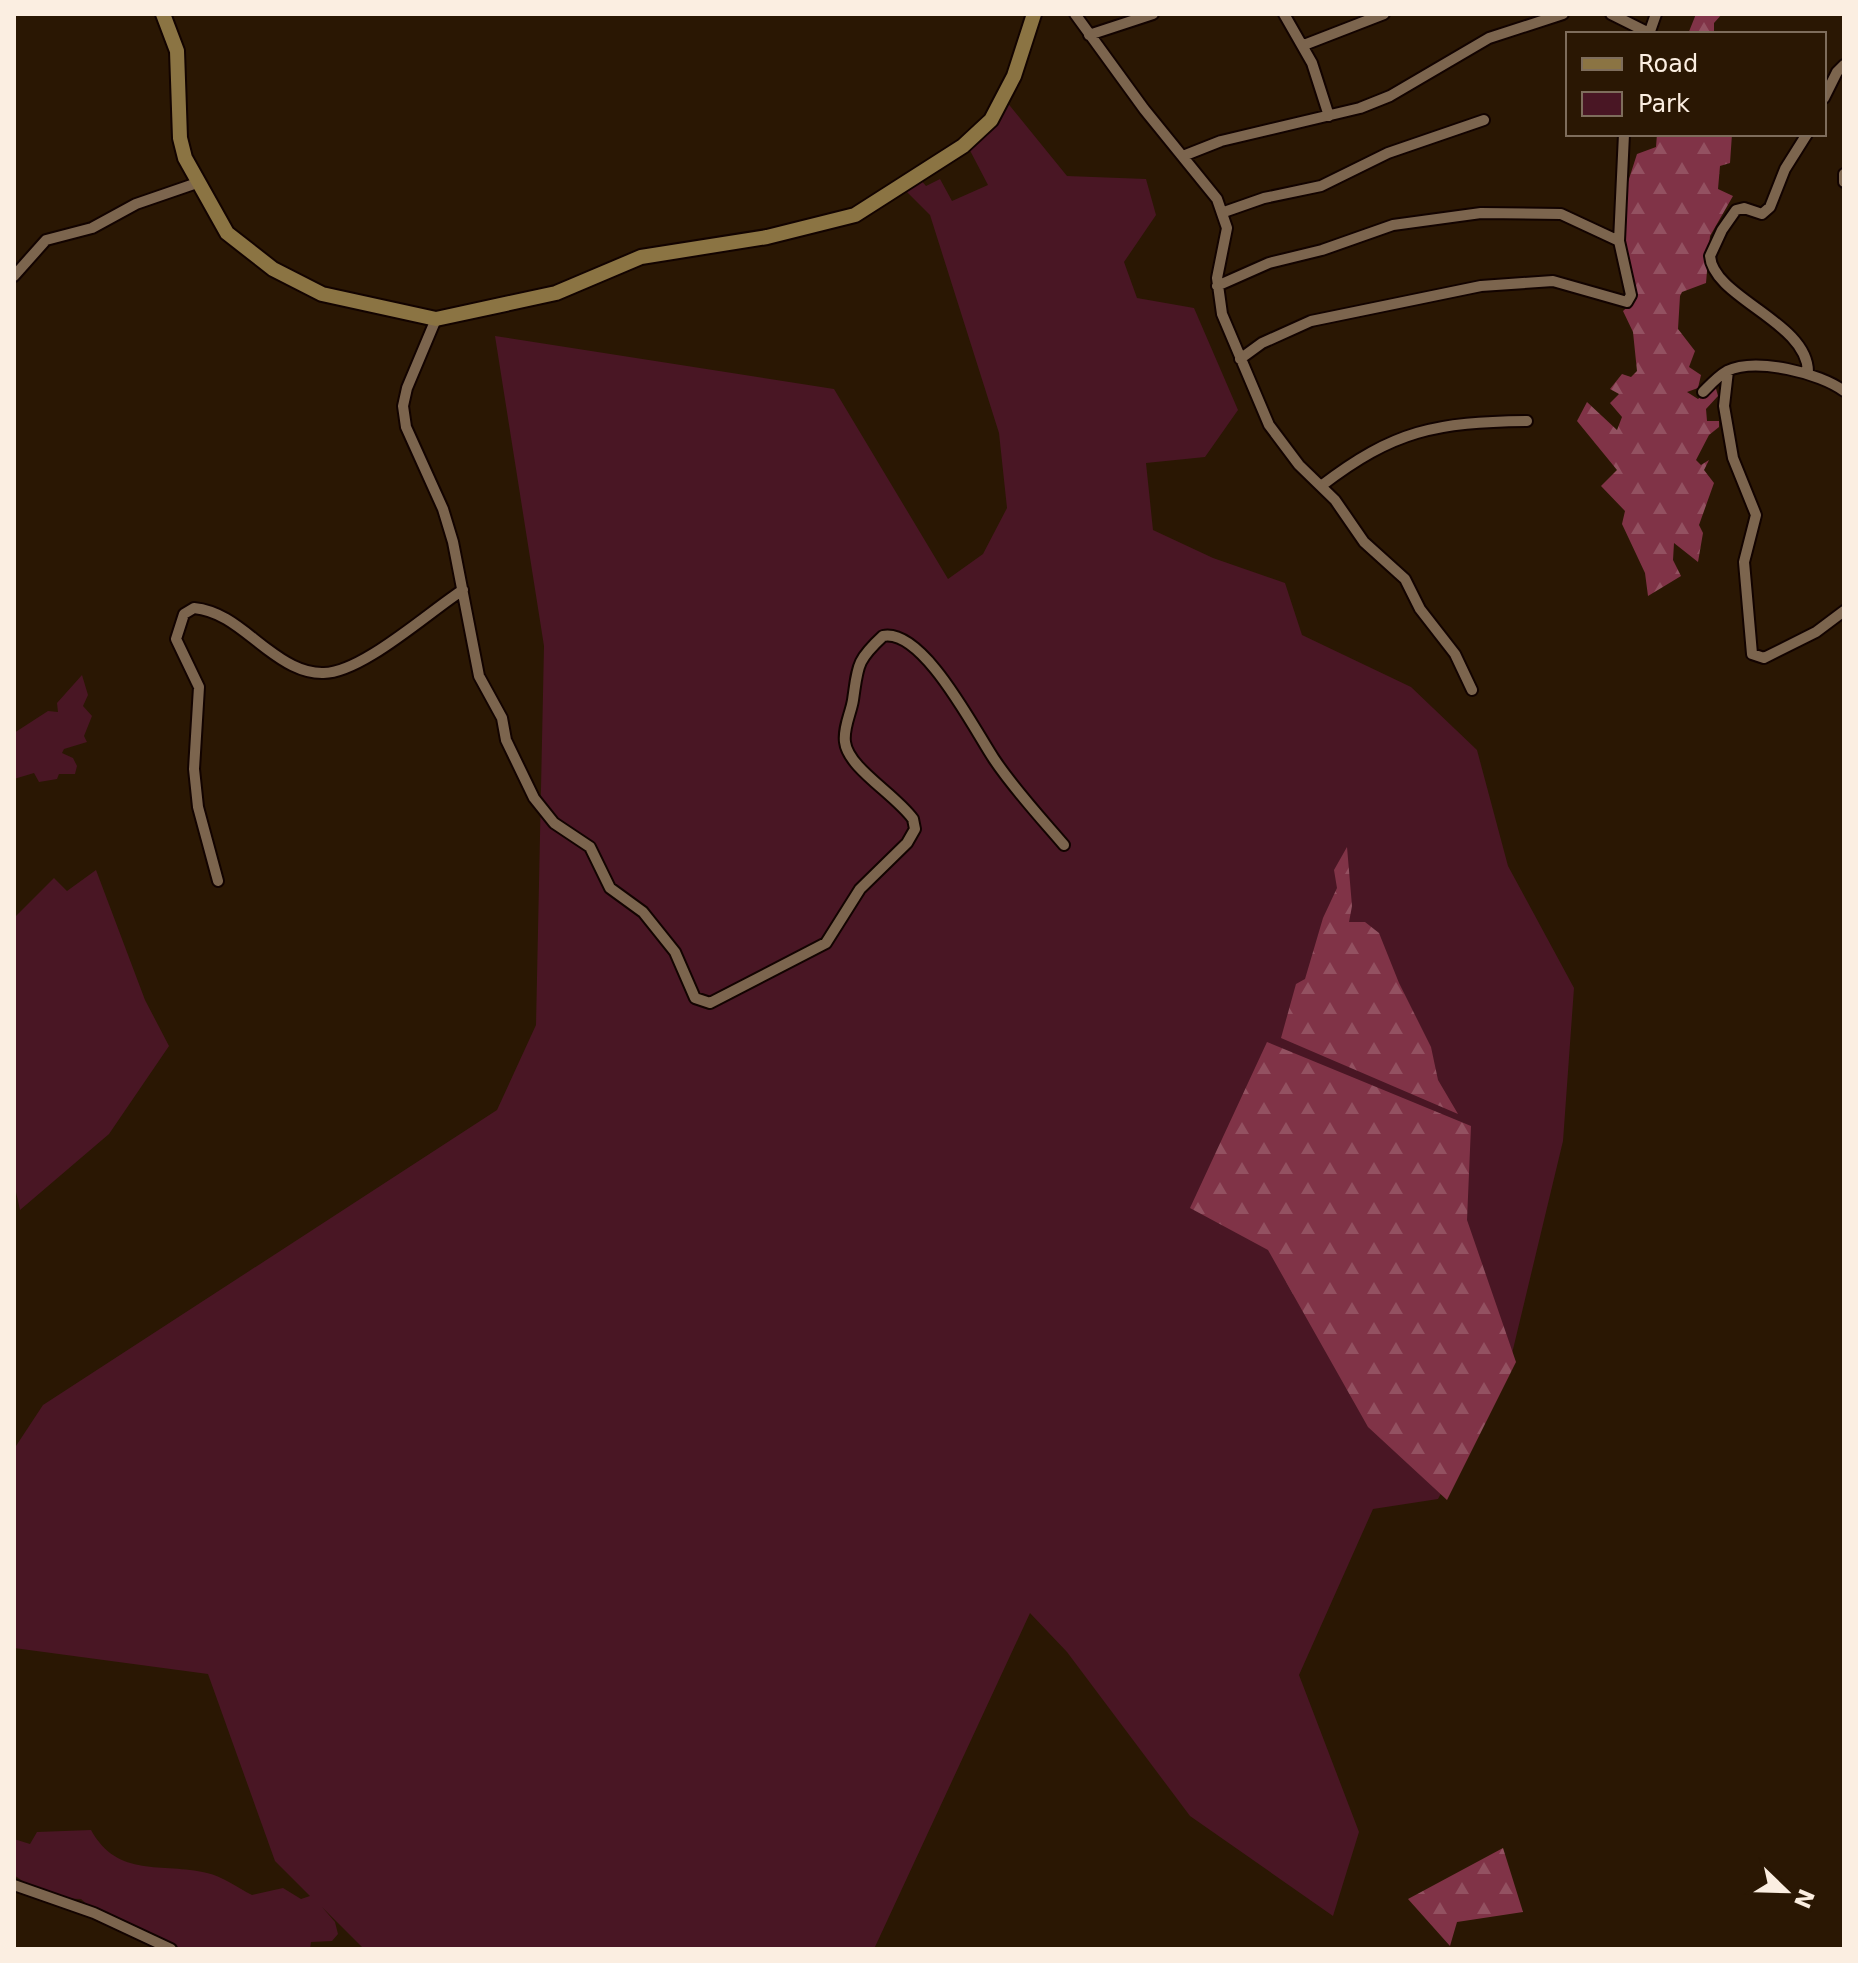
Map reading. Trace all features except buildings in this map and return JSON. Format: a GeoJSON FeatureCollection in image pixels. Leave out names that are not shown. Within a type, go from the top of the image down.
{"type":"FeatureCollection","features":[{"type":"Feature","properties":{"kind":"main road"},"geometry":{"type":"LineString","coordinates":[[163,14],[177,51],[180,138],[197,183],[227,233],[273,269],[322,294],[436,319],[556,293],[641,257],[767,237],[855,215],[937,164],[991,120],[1014,76],[1034,14]]}},
{"type":"Feature","properties":{"kind":"street"},"geometry":{"type":"LineString","coordinates":[[1075,14],[1207,184],[1224,212],[1226,241],[1217,286],[1222,314],[1275,435],[1344,512],[1364,542],[1405,579],[1420,609],[1455,654],[1472,690]]}},
{"type":"Feature","properties":{"kind":"street"},"geometry":{"type":"LineString","coordinates":[[1089,35],[1153,14]]}},
{"type":"Feature","properties":{"kind":"street"},"geometry":{"type":"LineString","coordinates":[[1284,14],[1304,45],[1329,116]]}},
{"type":"Feature","properties":{"kind":"street"},"geometry":{"type":"LineString","coordinates":[[1304,45],[1384,14]]}},
{"type":"Feature","properties":{"kind":"street"},"geometry":{"type":"LineString","coordinates":[[1183,156],[1201,146],[1329,116],[1390,96],[1489,38],[1563,14]]}},
{"type":"Feature","properties":{"kind":"street"},"geometry":{"type":"LineString","coordinates":[[1611,14],[1645,32]]}},
{"type":"Feature","properties":{"kind":"street"},"geometry":{"type":"LineString","coordinates":[[1826,94],[1844,65]]}},
{"type":"Feature","properties":{"kind":"street"},"geometry":{"type":"LineString","coordinates":[[1224,212],[1264,198],[1321,186],[1388,153],[1484,120]]}},
{"type":"Feature","properties":{"kind":"street"},"geometry":{"type":"LineString","coordinates":[[1240,359],[1262,343],[1321,318],[1481,286],[1553,281],[1581,287],[1624,303],[1631,295],[1619,241],[1624,136]]}},
{"type":"Feature","properties":{"kind":"street"},"geometry":{"type":"LineString","coordinates":[[1806,136],[1785,169],[1770,207],[1762,214],[1744,208],[1736,210],[1710,256],[1722,278],[1797,342],[1807,361],[1808,372]]}},
{"type":"Feature","properties":{"kind":"street"},"geometry":{"type":"LineString","coordinates":[[1844,174],[1844,182]]}},
{"type":"Feature","properties":{"kind":"street"},"geometry":{"type":"LineString","coordinates":[[14,276],[46,240],[92,228],[136,204],[197,183]]}},
{"type":"Feature","properties":{"kind":"street"},"geometry":{"type":"LineString","coordinates":[[1217,286],[1269,263],[1322,250],[1393,225],[1481,213],[1561,214],[1619,241]]}},
{"type":"Feature","properties":{"kind":"street"},"geometry":{"type":"LineString","coordinates":[[436,319],[407,388],[403,406],[414,446],[443,509],[463,590],[479,676],[502,718],[506,740],[534,798],[554,823],[590,847],[610,888],[643,912],[675,952],[695,998],[710,1003],[826,943],[860,889],[912,834],[913,819],[894,795],[856,767],[845,742],[855,670],[866,652],[883,636],[902,638],[942,675],[995,760],[1064,845]]}},
{"type":"Feature","properties":{"kind":"street"},"geometry":{"type":"LineString","coordinates":[[1703,392],[1728,371],[1748,367],[1808,372],[1844,391]]}},
{"type":"Feature","properties":{"kind":"street"},"geometry":{"type":"LineString","coordinates":[[1728,371],[1724,406],[1733,458],[1756,515],[1744,562],[1752,654],[1764,658],[1816,632],[1844,611]]}},
{"type":"Feature","properties":{"kind":"street"},"geometry":{"type":"LineString","coordinates":[[1321,486],[1354,460],[1410,433],[1447,424],[1527,421]]}},
{"type":"Feature","properties":{"kind":"street"},"geometry":{"type":"LineString","coordinates":[[218,881],[198,807],[194,769],[199,687],[176,639],[184,614],[194,608],[220,614],[281,659],[309,671],[328,673],[405,635],[463,590]]}},
{"type":"Feature","properties":{"kind":"street"},"geometry":{"type":"LineString","coordinates":[[14,1885],[94,1913],[171,1949]]}},
{"type":"Feature","properties":{"kind":"green space"},"geometry":{"type":"Polygon","coordinates":[[[1696,14],[1722,14],[1714,23],[1714,32],[1689,32],[1696,14]]]}},
{"type":"Feature","properties":{"kind":"green space"},"geometry":{"type":"Polygon","coordinates":[[[1006,101],[1067,176],[1146,179],[1156,215],[1124,262],[1137,298],[1194,308],[1238,410],[1205,457],[1146,463],[1153,530],[1213,558],[1285,583],[1302,635],[1411,687],[1477,750],[1508,866],[1574,988],[1563,1141],[1509,1366],[1438,1499],[1373,1509],[1299,1675],[1359,1832],[1333,1916],[1190,1816],[1067,1652],[1030,1613],[874,1949],[364,1949],[322,1907],[335,1922],[338,1934],[332,1941],[311,1942],[310,1949],[175,1949],[91,1908],[81,1899],[47,1898],[14,1875],[14,1839],[30,1844],[37,1832],[91,1830],[114,1856],[128,1862],[207,1873],[252,1895],[283,1888],[301,1899],[310,1896],[275,1861],[208,1674],[14,1648],[14,1449],[43,1405],[497,1110],[536,1025],[544,646],[495,336],[834,389],[948,579],[983,554],[1007,508],[999,433],[930,215],[897,182],[914,172],[926,186],[940,179],[952,201],[988,185],[964,139],[1006,101]]]}},
{"type":"Feature","properties":{"kind":"green space"},"geometry":{"type":"Polygon","coordinates":[[[1657,136],[1732,136],[1730,163],[1720,166],[1718,189],[1733,196],[1710,236],[1706,283],[1682,292],[1680,296],[1678,329],[1695,351],[1689,367],[1701,375],[1698,388],[1687,392],[1698,399],[1715,385],[1718,396],[1706,409],[1707,421],[1719,421],[1719,427],[1709,435],[1696,460],[1701,465],[1709,460],[1704,470],[1714,483],[1699,525],[1703,533],[1698,562],[1674,543],[1673,560],[1681,576],[1648,596],[1645,573],[1622,524],[1625,511],[1601,486],[1617,470],[1577,421],[1587,402],[1617,430],[1622,417],[1610,403],[1619,394],[1610,389],[1622,374],[1631,377],[1637,371],[1633,332],[1623,311],[1634,301],[1625,254],[1628,182],[1637,154],[1656,147],[1657,136]]]}},
{"type":"Feature","properties":{"kind":"green space"},"geometry":{"type":"Polygon","coordinates":[[[82,675],[88,695],[83,706],[92,716],[84,736],[87,742],[64,749],[62,753],[73,758],[77,766],[75,774],[59,774],[57,779],[39,782],[34,773],[14,779],[14,733],[48,711],[58,712],[57,703],[82,675]]]}},
{"type":"Feature","properties":{"kind":"green space"},"geometry":{"type":"Polygon","coordinates":[[[1347,847],[1352,906],[1349,922],[1365,922],[1379,933],[1399,983],[1431,1047],[1438,1080],[1458,1114],[1281,1038],[1296,984],[1305,979],[1323,918],[1337,888],[1334,870],[1347,847]]]}},
{"type":"Feature","properties":{"kind":"green space"},"geometry":{"type":"Polygon","coordinates":[[[96,870],[145,1000],[169,1046],[109,1134],[20,1210],[14,1183],[14,918],[54,878],[67,891],[96,870]]]}},
{"type":"Feature","properties":{"kind":"green space"},"geometry":{"type":"Polygon","coordinates":[[[1267,1042],[1471,1126],[1467,1220],[1516,1362],[1447,1500],[1368,1427],[1268,1250],[1190,1208],[1267,1042]]]}},
{"type":"Feature","properties":{"kind":"green space"},"geometry":{"type":"Polygon","coordinates":[[[1503,1848],[1523,1912],[1457,1922],[1450,1946],[1408,1899],[1503,1848]]]}}]}
